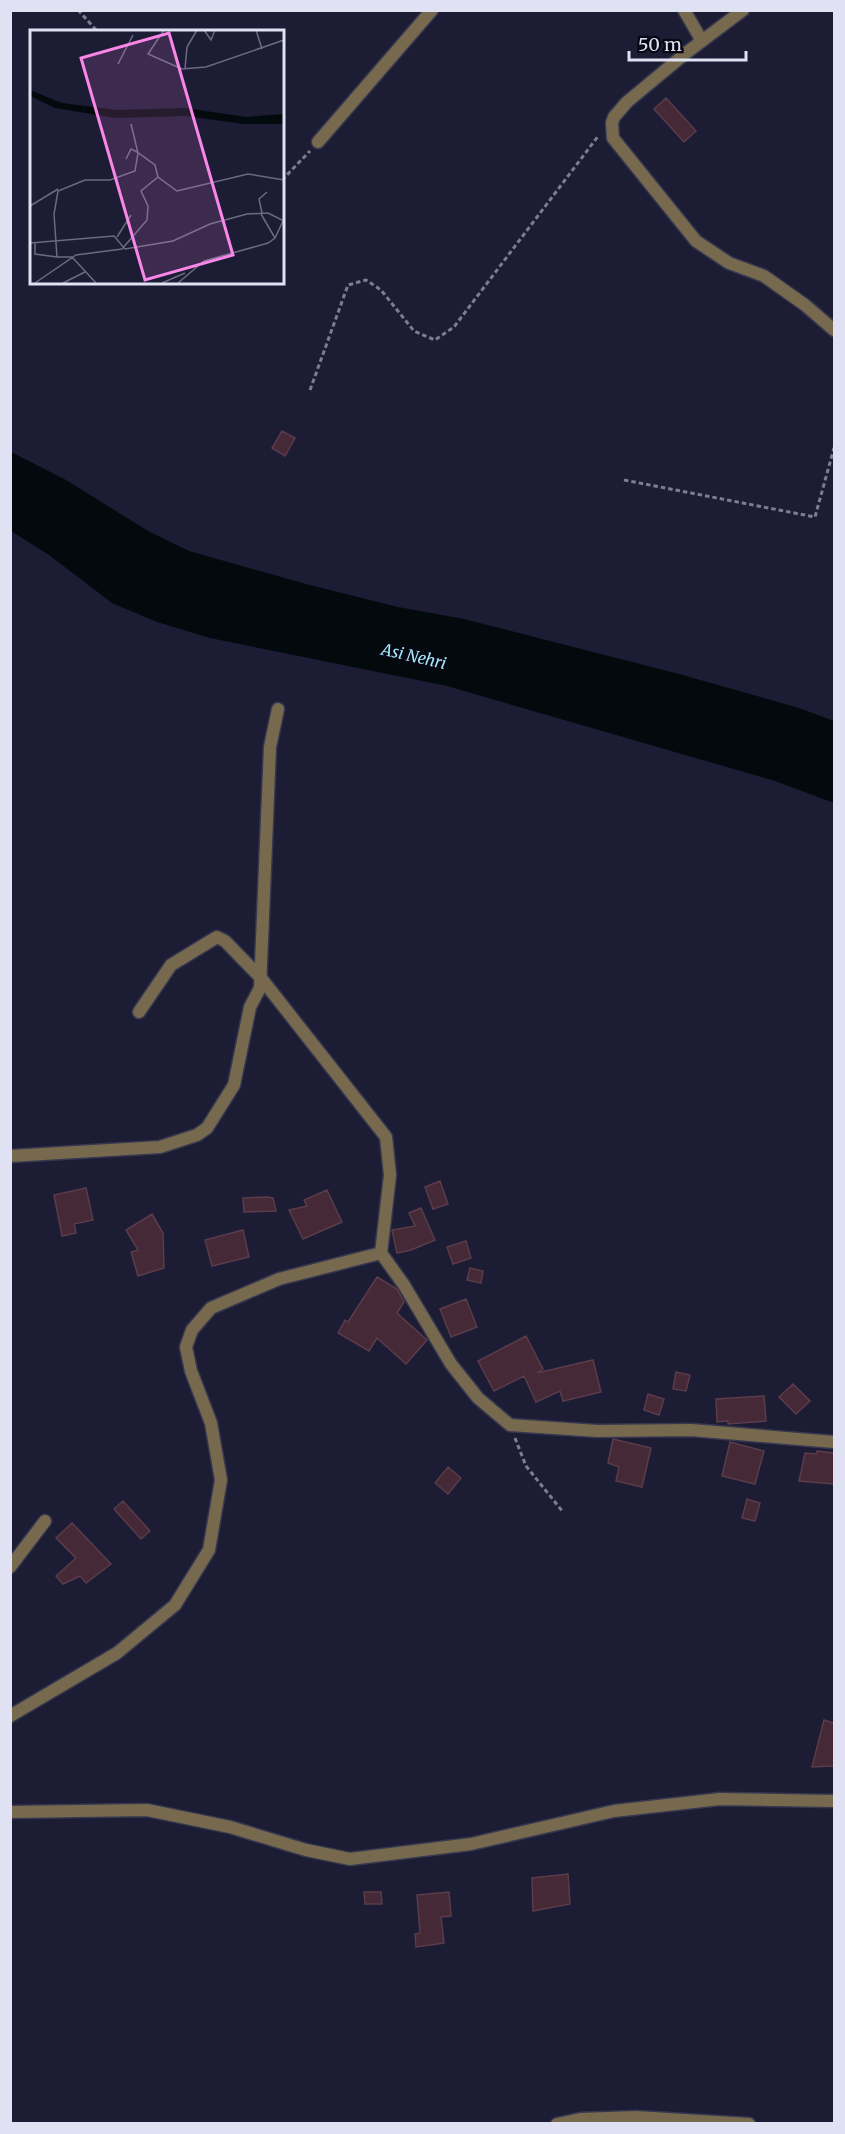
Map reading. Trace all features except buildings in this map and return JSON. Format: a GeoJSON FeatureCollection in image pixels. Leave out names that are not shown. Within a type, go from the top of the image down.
{"type":"FeatureCollection","features":[{"type":"Feature","properties":{"kind":"street"},"geometry":{"type":"LineString","coordinates":[[318,142],[432,10]]}},
{"type":"Feature","properties":{"kind":"street"},"geometry":{"type":"LineString","coordinates":[[684,10],[702,41]]}},
{"type":"Feature","properties":{"kind":"street"},"geometry":{"type":"LineString","coordinates":[[743,10],[627,102],[614,117],[613,138],[696,241],[729,263],[764,276],[805,305],[834,330]]}},
{"type":"Feature","properties":{"kind":"street"},"geometry":{"type":"LineString","coordinates":[[10,1156],[160,1147],[197,1135],[207,1128],[234,1085],[250,1007],[260,988],[270,747],[278,709]]}},
{"type":"Feature","properties":{"kind":"street"},"geometry":{"type":"LineString","coordinates":[[139,1012],[171,965],[217,937],[225,941],[261,978],[386,1137],[390,1174],[381,1253],[415,1303],[451,1364],[478,1398],[510,1425],[597,1431],[691,1430],[834,1442]]}},
{"type":"Feature","properties":{"kind":"street"},"geometry":{"type":"LineString","coordinates":[[10,1716],[117,1653],[175,1605],[209,1550],[221,1480],[211,1423],[191,1371],[186,1347],[192,1330],[211,1308],[279,1279],[381,1253]]}},
{"type":"Feature","properties":{"kind":"street"},"geometry":{"type":"LineString","coordinates":[[10,1567],[45,1521]]}},
{"type":"Feature","properties":{"kind":"street"},"geometry":{"type":"LineString","coordinates":[[10,1812],[147,1810],[230,1827],[306,1850],[350,1859],[471,1844],[614,1811],[720,1799],[834,1801]]}},
{"type":"Feature","properties":{"kind":"street"},"geometry":{"type":"LineString","coordinates":[[557,2124],[580,2119],[636,2117],[748,2124]]}},
{"type":"Feature","properties":{"kind":"path"},"geometry":{"type":"LineString","coordinates":[[78,10],[96,30]]}},
{"type":"Feature","properties":{"kind":"path"},"geometry":{"type":"LineString","coordinates":[[310,390],[348,285],[366,280],[381,290],[414,331],[435,340],[453,327],[593,141],[612,123]]}},
{"type":"Feature","properties":{"kind":"path"},"geometry":{"type":"LineString","coordinates":[[284,178],[318,142]]}},
{"type":"Feature","properties":{"kind":"path"},"geometry":{"type":"LineString","coordinates":[[624,480],[815,516],[834,448]]}},
{"type":"Feature","properties":{"kind":"path"},"geometry":{"type":"LineString","coordinates":[[510,1425],[526,1466],[563,1512]]}},
{"type":"Feature","properties":{"kind":"water","name":"Asi Nehri"},"geometry":{"type":"Polygon","coordinates":[[[11,452],[66,480],[148,531],[189,551],[306,584],[398,607],[464,619],[679,674],[799,708],[834,721],[834,803],[775,781],[447,686],[210,638],[157,622],[112,603],[49,555],[11,531],[11,452]]]}}]}
